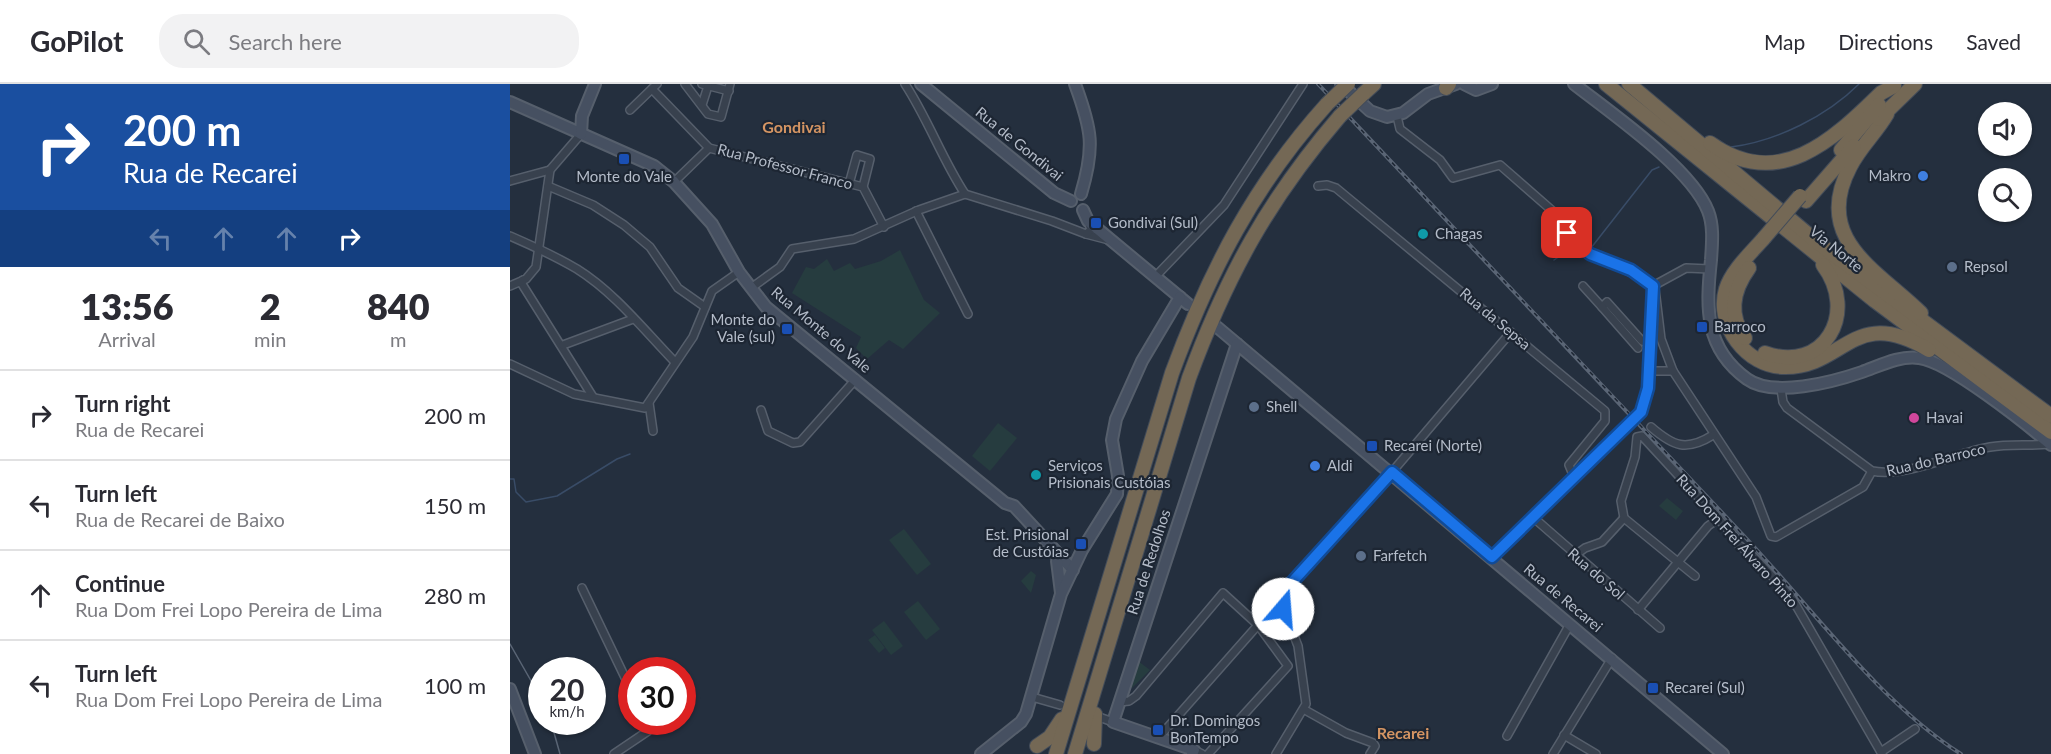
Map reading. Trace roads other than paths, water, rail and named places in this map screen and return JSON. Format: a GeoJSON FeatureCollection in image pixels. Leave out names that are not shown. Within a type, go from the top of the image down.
{"type":"FeatureCollection","features":[{"type":"Feature","properties":{"kind":"highway"},"geometry":{"type":"LineString","coordinates":[[1056,754],[1172,373],[1194,315],[1221,255],[1255,197],[1278,163],[1327,104],[1348,84]]}},
{"type":"Feature","properties":{"kind":"highway","name":"Via Norte"},"geometry":{"type":"LineString","coordinates":[[1606,84],[1875,302],[1983,380],[2051,440]]}},
{"type":"Feature","properties":{"kind":"highway","name":"Via Norte"},"geometry":{"type":"LineString","coordinates":[[1629,84],[1822,246],[2051,416]]}},
{"type":"Feature","properties":{"kind":"highway"},"geometry":{"type":"LineString","coordinates":[[1915,84],[1887,114],[1856,156],[1844,180],[1839,214],[1847,244],[1858,257],[1926,318],[2012,386]]}},
{"type":"Feature","properties":{"kind":"highway"},"geometry":{"type":"LineString","coordinates":[[1682,127],[1692,129],[1723,152],[1739,159],[1758,164],[1783,161],[1811,152],[1881,93],[1894,85]]}},
{"type":"Feature","properties":{"kind":"highway"},"geometry":{"type":"LineString","coordinates":[[1803,199],[1894,85]]}},
{"type":"Feature","properties":{"kind":"highway"},"geometry":{"type":"LineString","coordinates":[[1075,754],[1189,378],[1207,328],[1252,236],[1303,162],[1340,116],[1368,89]]}},
{"type":"Feature","properties":{"kind":"highway"},"geometry":{"type":"LineString","coordinates":[[1887,114],[1876,121],[1736,271],[1724,298],[1725,312],[1731,332],[1752,356],[1770,365],[1793,366],[1808,363],[1857,338],[1883,333],[1916,342],[1983,380]]}},
{"type":"Feature","properties":{"kind":"highway"},"geometry":{"type":"LineString","coordinates":[[1767,240],[1742,278],[1734,303],[1738,325],[1746,340],[1759,350],[1777,357],[1795,356],[1813,351],[1827,338],[1837,320],[1839,299],[1834,280],[1810,249]]}},
{"type":"Feature","properties":{"kind":"highway"},"geometry":{"type":"LineString","coordinates":[[1037,746],[1050,737],[1060,723],[1068,698],[1080,679]]}},
{"type":"Feature","properties":{"kind":"highway"},"geometry":{"type":"LineString","coordinates":[[1094,744],[1097,685]]}},
{"type":"Feature","properties":{"kind":"street"},"geometry":{"type":"LineString","coordinates":[[510,181],[550,170],[581,134],[582,116],[595,84]]}},
{"type":"Feature","properties":{"kind":"street"},"geometry":{"type":"LineString","coordinates":[[685,84],[708,114],[721,117],[729,87],[705,85],[702,105]]}},
{"type":"Feature","properties":{"kind":"street"},"geometry":{"type":"LineString","coordinates":[[904,84],[924,115],[953,178],[965,194],[1111,240]]}},
{"type":"Feature","properties":{"kind":"street","name":"Rua de Gondivai"},"geometry":{"type":"LineString","coordinates":[[921,84],[1054,193],[1071,201],[1074,210],[1083,210]]}},
{"type":"Feature","properties":{"kind":"street"},"geometry":{"type":"LineString","coordinates":[[1075,84],[1092,138],[1090,164],[1081,194]]}},
{"type":"Feature","properties":{"kind":"street"},"geometry":{"type":"LineString","coordinates":[[1155,277],[1224,205],[1303,84]]}},
{"type":"Feature","properties":{"kind":"street"},"geometry":{"type":"LineString","coordinates":[[1341,84],[1370,111],[1380,116],[1397,116],[1428,94],[1450,85],[1482,90],[1492,84]]}},
{"type":"Feature","properties":{"kind":"street"},"geometry":{"type":"LineString","coordinates":[[1574,84],[1693,183],[1709,212],[1712,225],[1708,319],[1722,352],[1747,379],[1762,386],[1781,389],[1835,379],[1904,358],[1926,359],[2051,440]]}},
{"type":"Feature","properties":{"kind":"street"},"geometry":{"type":"LineString","coordinates":[[630,110],[655,86]]}},
{"type":"Feature","properties":{"kind":"street","name":"Rua Professor Franco"},"geometry":{"type":"LineString","coordinates":[[655,86],[709,148],[863,187],[884,227]]}},
{"type":"Feature","properties":{"kind":"street","name":"Rua Monte do Vale"},"geometry":{"type":"LineString","coordinates":[[510,102],[654,166],[674,182],[712,224],[739,272],[766,307],[1005,503],[1014,506],[1029,526],[1073,570]]}},
{"type":"Feature","properties":{"kind":"street"},"geometry":{"type":"LineString","coordinates":[[1397,116],[1400,129],[1440,160],[1453,178],[1500,165],[1556,213],[1567,233],[1576,243],[1590,254],[1631,270],[1653,286],[1657,293],[1661,339],[1672,371],[1713,435],[1692,444],[1675,445],[1651,427]]}},
{"type":"Feature","properties":{"kind":"street"},"geometry":{"type":"LineString","coordinates":[[674,182],[709,148]]}},
{"type":"Feature","properties":{"kind":"street"},"geometry":{"type":"LineString","coordinates":[[849,184],[857,155],[870,159],[863,187]]}},
{"type":"Feature","properties":{"kind":"street"},"geometry":{"type":"LineString","coordinates":[[510,286],[523,280],[536,267],[550,170]]}},
{"type":"Feature","properties":{"kind":"street","name":"Rua da Sepsa"},"geometry":{"type":"LineString","coordinates":[[1318,186],[1327,185],[1336,188],[1605,411],[1605,421],[1569,465],[1574,477]]}},
{"type":"Feature","properties":{"kind":"street"},"geometry":{"type":"LineString","coordinates":[[549,186],[593,205],[624,225],[650,248],[678,288],[705,307]]}},
{"type":"Feature","properties":{"kind":"street"},"geometry":{"type":"LineString","coordinates":[[751,288],[780,267],[792,249],[854,239],[916,211],[965,194]]}},
{"type":"Feature","properties":{"kind":"street","name":"Rua de Gondivai"},"geometry":{"type":"LineString","coordinates":[[1071,201],[1075,195],[1081,194],[1088,202],[1083,210]]}},
{"type":"Feature","properties":{"kind":"street","name":"Rua de Gondivai"},"geometry":{"type":"LineString","coordinates":[[1082,550],[1117,494],[1118,476],[1112,440],[1116,419],[1142,361],[1184,300],[1088,221],[1083,210]]}},
{"type":"Feature","properties":{"kind":"street"},"geometry":{"type":"LineString","coordinates":[[916,211],[968,314]]}},
{"type":"Feature","properties":{"kind":"street"},"geometry":{"type":"LineString","coordinates":[[1086,234],[1091,228],[1088,221]]}},
{"type":"Feature","properties":{"kind":"street"},"geometry":{"type":"LineString","coordinates":[[510,236],[578,270],[633,319],[674,361]]}},
{"type":"Feature","properties":{"kind":"street"},"geometry":{"type":"LineString","coordinates":[[1653,286],[1686,268],[1710,269]]}},
{"type":"Feature","properties":{"kind":"street"},"geometry":{"type":"LineString","coordinates":[[510,364],[574,394],[645,408],[674,361],[693,337],[711,291],[739,272]]}},
{"type":"Feature","properties":{"kind":"street"},"geometry":{"type":"LineString","coordinates":[[523,280],[522,284],[593,397]]}},
{"type":"Feature","properties":{"kind":"street"},"geometry":{"type":"LineString","coordinates":[[1583,286],[1602,307],[1607,302],[1638,348]]}},
{"type":"Feature","properties":{"kind":"street"},"geometry":{"type":"LineString","coordinates":[[1492,557],[1641,412],[1646,404],[1653,286]]}},
{"type":"Feature","properties":{"kind":"street"},"geometry":{"type":"LineString","coordinates":[[562,345],[633,319]]}},
{"type":"Feature","properties":{"kind":"street","name":"Rua de Recarei"},"geometry":{"type":"LineString","coordinates":[[1217,327],[1392,472],[1723,754]]}},
{"type":"Feature","properties":{"kind":"street"},"geometry":{"type":"LineString","coordinates":[[1626,329],[1642,341],[1651,344]]}},
{"type":"Feature","properties":{"kind":"street"},"geometry":{"type":"LineString","coordinates":[[1276,754],[1305,710],[1300,656],[1296,637],[1282,605],[1283,592],[1392,472],[1511,332]]}},
{"type":"Feature","properties":{"kind":"street","name":"Rua de Redolhos"},"geometry":{"type":"LineString","coordinates":[[1113,722],[1237,344]]}},
{"type":"Feature","properties":{"kind":"street"},"geometry":{"type":"LineString","coordinates":[[1649,371],[1672,371]]}},
{"type":"Feature","properties":{"kind":"street"},"geometry":{"type":"LineString","coordinates":[[761,410],[768,431],[793,443],[800,442],[856,379]]}},
{"type":"Feature","properties":{"kind":"street"},"geometry":{"type":"LineString","coordinates":[[1781,389],[1783,402],[1787,408],[1872,471]]}},
{"type":"Feature","properties":{"kind":"street"},"geometry":{"type":"LineString","coordinates":[[649,403],[653,431]]}},
{"type":"Feature","properties":{"kind":"street","name":"Rua do Barroco"},"geometry":{"type":"LineString","coordinates":[[1713,435],[1756,497],[1764,513],[1768,532],[1773,538],[1863,487],[1872,471],[1882,473],[1920,466],[1991,447],[2051,440]]}},
{"type":"Feature","properties":{"kind":"street","name":"Rua Dom Frei Álvaro Pinto"},"geometry":{"type":"LineString","coordinates":[[1624,518],[1621,501],[1635,457],[1635,441],[1642,436],[1736,538],[1736,543],[1751,554],[1790,596],[1882,753]]}},
{"type":"Feature","properties":{"kind":"street","name":"Rua do Sol"},"geometry":{"type":"LineString","coordinates":[[1534,518],[1574,556],[1660,628]]}},
{"type":"Feature","properties":{"kind":"street"},"geometry":{"type":"LineString","coordinates":[[1574,556],[1585,548],[1602,542],[1624,518],[1695,576]]}},
{"type":"Feature","properties":{"kind":"street"},"geometry":{"type":"LineString","coordinates":[[1638,610],[1708,526],[1718,519]]}},
{"type":"Feature","properties":{"kind":"street"},"geometry":{"type":"LineString","coordinates":[[1060,594],[1060,559],[1082,550]]}},
{"type":"Feature","properties":{"kind":"street"},"geometry":{"type":"LineString","coordinates":[[981,754],[1021,722],[1032,697],[1060,594],[1082,550]]}},
{"type":"Feature","properties":{"kind":"street"},"geometry":{"type":"LineString","coordinates":[[582,588],[618,663]]}},
{"type":"Feature","properties":{"kind":"street"},"geometry":{"type":"LineString","coordinates":[[1119,702],[1129,701],[1136,696],[1223,593],[1258,625],[1288,666],[1208,754]]}},
{"type":"Feature","properties":{"kind":"street"},"geometry":{"type":"LineString","coordinates":[[1507,736],[1570,624]]}},
{"type":"Feature","properties":{"kind":"street"},"geometry":{"type":"LineString","coordinates":[[1160,736],[1258,625]]}},
{"type":"Feature","properties":{"kind":"street"},"geometry":{"type":"LineString","coordinates":[[1553,754],[1612,658]]}},
{"type":"Feature","properties":{"kind":"street"},"geometry":{"type":"LineString","coordinates":[[510,689],[514,708],[535,754]]}},
{"type":"Feature","properties":{"kind":"street"},"geometry":{"type":"LineString","coordinates":[[1032,697],[1060,705]]}},
{"type":"Feature","properties":{"kind":"street"},"geometry":{"type":"LineString","coordinates":[[1305,710],[1346,734],[1373,743],[1372,751]]}},
{"type":"Feature","properties":{"kind":"street"},"geometry":{"type":"LineString","coordinates":[[1099,717],[1160,736],[1196,753]]}},
{"type":"Feature","properties":{"kind":"street"},"geometry":{"type":"LineString","coordinates":[[1882,753],[1915,729]]}},
{"type":"Feature","properties":{"kind":"street"},"geometry":{"type":"LineString","coordinates":[[614,754],[642,735]]}},
{"type":"Feature","properties":{"kind":"street"},"geometry":{"type":"LineString","coordinates":[[1564,735],[1596,754]]}},
{"type":"Feature","properties":{"kind":"waterway"},"geometry":{"type":"LineString","coordinates":[[1731,147],[1766,139],[1800,125],[1832,106],[1859,84]]}},
{"type":"Feature","properties":{"kind":"waterway"},"geometry":{"type":"LineString","coordinates":[[1591,248],[1652,170],[1659,167]]}},
{"type":"Feature","properties":{"kind":"waterway"},"geometry":{"type":"LineString","coordinates":[[1554,260],[1572,248]]}},
{"type":"Feature","properties":{"kind":"waterway"},"geometry":{"type":"LineString","coordinates":[[510,479],[514,479],[516,492],[526,502],[557,496],[617,459],[630,454]]}},
{"type":"Feature","properties":{"kind":"tunnel"},"geometry":{"type":"LineString","coordinates":[[1060,705],[1089,714]]}},
{"type":"Feature","properties":{"kind":"tram line"},"geometry":{"type":"LineString","coordinates":[[510,644],[528,676]]}},
{"type":"Feature","properties":{"kind":"tram line"},"geometry":{"type":"LineString","coordinates":[[555,735],[560,754]]}},
{"type":"Feature","properties":{"kind":"railway"},"geometry":{"type":"LineString","coordinates":[[1318,84],[1744,536],[1874,681],[1931,733],[1961,754]]}},
{"type":"Feature","properties":{"kind":"place","name":"Monte do Vale"},"geometry":{"type":"Point","coordinates":[624,159]}},
{"type":"Feature","properties":{"kind":"place","name":"Makro"},"geometry":{"type":"Point","coordinates":[1923,176]}},
{"type":"Feature","properties":{"kind":"place","name":"Gondivai (Sul)"},"geometry":{"type":"Point","coordinates":[1096,223]}},
{"type":"Feature","properties":{"kind":"place","name":"Chagas"},"geometry":{"type":"Point","coordinates":[1423,234]}},
{"type":"Feature","properties":{"kind":"place","name":"Repsol"},"geometry":{"type":"Point","coordinates":[1952,267]}},
{"type":"Feature","properties":{"kind":"place","name":"Barroco"},"geometry":{"type":"Point","coordinates":[1702,327]}},
{"type":"Feature","properties":{"kind":"place","name":"Monte do Vale (sul)"},"geometry":{"type":"Point","coordinates":[787,329]}},
{"type":"Feature","properties":{"kind":"place","name":"Shell"},"geometry":{"type":"Point","coordinates":[1254,407]}},
{"type":"Feature","properties":{"kind":"place","name":"Havai"},"geometry":{"type":"Point","coordinates":[1914,418]}},
{"type":"Feature","properties":{"kind":"place","name":"Recarei (Norte)"},"geometry":{"type":"Point","coordinates":[1372,446]}},
{"type":"Feature","properties":{"kind":"place","name":"Aldi"},"geometry":{"type":"Point","coordinates":[1315,466]}},
{"type":"Feature","properties":{"kind":"place","name":"Serviços Prisionais Custóias"},"geometry":{"type":"Point","coordinates":[1036,475]}},
{"type":"Feature","properties":{"kind":"place","name":"Est. Prisional de Custóias"},"geometry":{"type":"Point","coordinates":[1081,544]}},
{"type":"Feature","properties":{"kind":"place","name":"Farfetch"},"geometry":{"type":"Point","coordinates":[1361,556]}},
{"type":"Feature","properties":{"kind":"place","name":"Recarei (Sul)"},"geometry":{"type":"Point","coordinates":[1653,688]}},
{"type":"Feature","properties":{"kind":"place","name":"Dr. Domingos BonTempo"},"geometry":{"type":"Point","coordinates":[1158,730]}},
{"type":"Feature","properties":{"kind":"district","name":"Gondivai"},"geometry":{"type":"Point","coordinates":[794,127]}},
{"type":"Feature","properties":{"kind":"district","name":"Recarei"},"geometry":{"type":"Point","coordinates":[1403,733]}}]}
